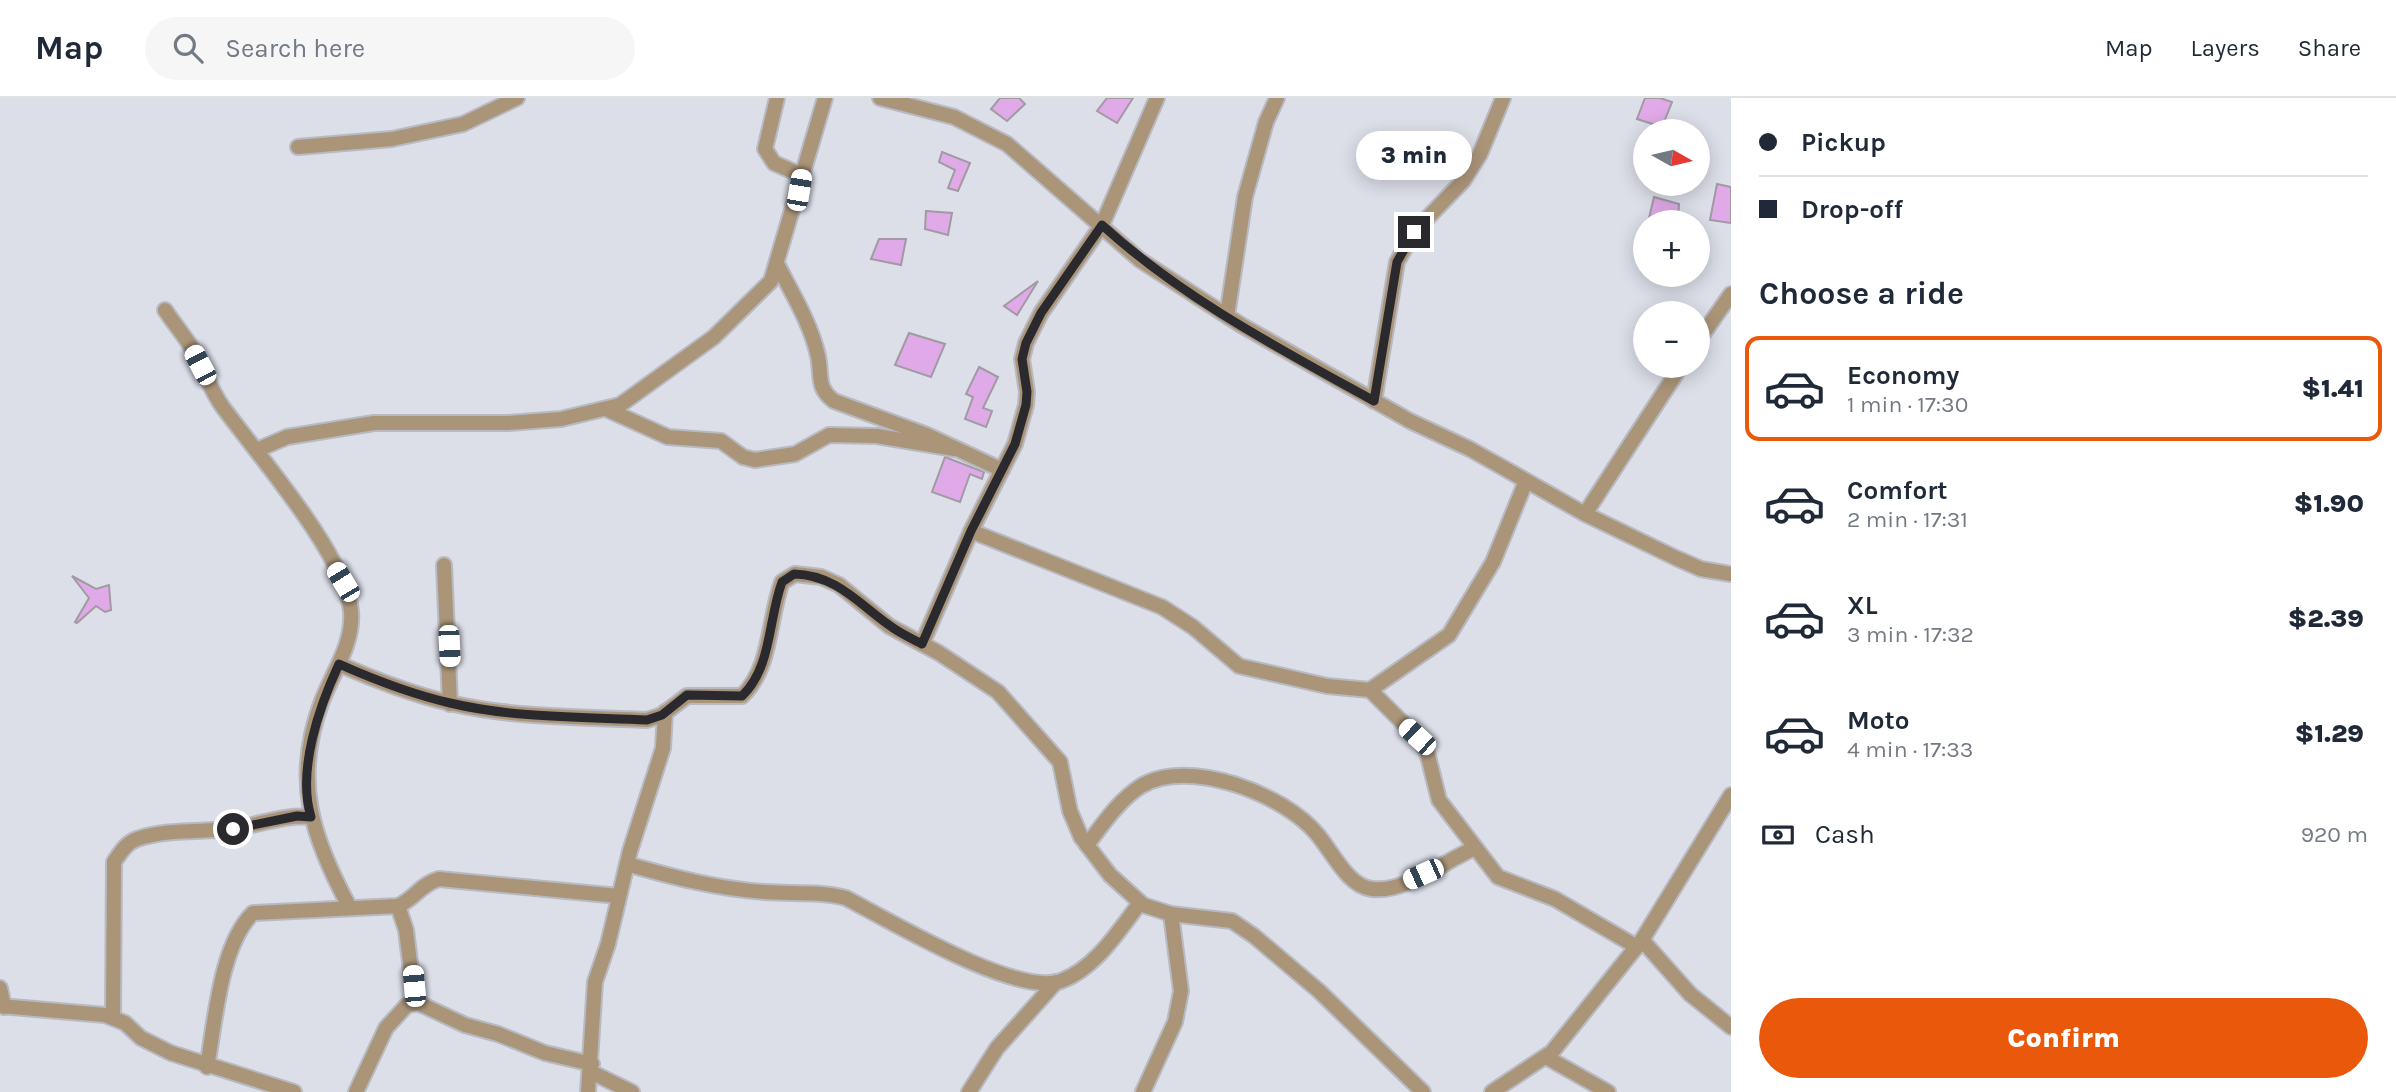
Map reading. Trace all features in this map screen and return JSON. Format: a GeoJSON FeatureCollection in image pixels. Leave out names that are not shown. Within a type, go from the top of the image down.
{"type":"FeatureCollection","features":[{"type":"Feature","properties":{"kind":"street"},"geometry":{"type":"LineString","coordinates":[[298,147],[392,139],[463,124],[517,98]]}},
{"type":"Feature","properties":{"kind":"street"},"geometry":{"type":"LineString","coordinates":[[777,98],[765,149],[774,163],[801,175]]}},
{"type":"Feature","properties":{"kind":"street"},"geometry":{"type":"LineString","coordinates":[[257,450],[287,437],[374,423],[508,423],[561,419],[620,405],[714,337],[764,291],[778,264],[801,175],[825,98]]}},
{"type":"Feature","properties":{"kind":"street"},"geometry":{"type":"LineString","coordinates":[[880,98],[954,117],[1007,144],[1140,260],[1227,316],[1374,401],[1585,514],[1701,569],[1731,574]]}},
{"type":"Feature","properties":{"kind":"street"},"geometry":{"type":"LineString","coordinates":[[922,644],[971,531],[1015,444],[1026,405],[1027,392],[1022,359],[1026,343],[1041,313],[1102,225],[1157,98]]}},
{"type":"Feature","properties":{"kind":"street"},"geometry":{"type":"LineString","coordinates":[[1227,316],[1245,197],[1266,122],[1277,98]]}},
{"type":"Feature","properties":{"kind":"street"},"geometry":{"type":"LineString","coordinates":[[1374,401],[1397,262],[1414,232],[1463,181],[1480,154],[1503,98]]}},
{"type":"Feature","properties":{"kind":"street"},"geometry":{"type":"LineString","coordinates":[[778,264],[807,325],[818,356],[820,383],[824,394],[834,401],[1002,470]]}},
{"type":"Feature","properties":{"kind":"street"},"geometry":{"type":"LineString","coordinates":[[1710,324],[1731,294]]}},
{"type":"Feature","properties":{"kind":"street"},"geometry":{"type":"LineString","coordinates":[[165,310],[190,346],[220,403],[308,523],[343,582],[351,612],[349,639],[322,701],[313,733],[309,763],[311,817],[324,859],[350,908]]}},
{"type":"Feature","properties":{"kind":"street"},"geometry":{"type":"LineString","coordinates":[[1585,514],[1673,378]]}},
{"type":"Feature","properties":{"kind":"street"},"geometry":{"type":"LineString","coordinates":[[606,409],[668,437],[721,441],[743,457],[755,460],[795,454],[829,435],[877,436],[955,449]]}},
{"type":"Feature","properties":{"kind":"street"},"geometry":{"type":"LineString","coordinates":[[1370,690],[1449,635],[1493,562],[1526,481]]}},
{"type":"Feature","properties":{"kind":"street"},"geometry":{"type":"LineString","coordinates":[[971,531],[1162,607],[1194,626],[1239,666],[1327,685],[1370,690],[1417,737],[1427,752],[1439,800],[1498,877],[1555,899],[1639,943],[1690,994],[1731,1027]]}},
{"type":"Feature","properties":{"kind":"street"},"geometry":{"type":"LineString","coordinates":[[444,565],[450,704]]}},
{"type":"Feature","properties":{"kind":"street"},"geometry":{"type":"LineString","coordinates":[[339,664],[391,686],[450,704],[504,712],[647,720],[665,712],[687,695],[742,696],[752,686],[761,669],[782,582],[794,574],[821,578],[839,585],[890,626],[998,692],[1060,762],[1070,811],[1087,845],[1110,875],[1140,903],[1171,914],[1232,921],[1254,936],[1319,991],[1423,1092]]}},
{"type":"Feature","properties":{"kind":"street"},"geometry":{"type":"LineString","coordinates":[[588,1092],[596,982],[627,864],[663,748],[665,712]]}},
{"type":"Feature","properties":{"kind":"street"},"geometry":{"type":"LineString","coordinates":[[1087,845],[1116,807],[1143,785],[1167,778],[1208,779],[1241,785],[1280,802],[1315,831],[1355,883],[1368,889],[1385,890],[1400,885],[1475,848]]}},
{"type":"Feature","properties":{"kind":"street"},"geometry":{"type":"LineString","coordinates":[[1492,1092],[1546,1057],[1639,943],[1731,795]]}},
{"type":"Feature","properties":{"kind":"street"},"geometry":{"type":"LineString","coordinates":[[113,1018],[114,862],[123,848],[135,840],[150,836],[233,829],[297,816],[311,817]]}},
{"type":"Feature","properties":{"kind":"street"},"geometry":{"type":"LineString","coordinates":[[627,864],[720,886],[764,892],[830,894],[846,898],[967,960],[1022,982],[1046,985],[1088,964],[1110,943],[1140,903]]}},
{"type":"Feature","properties":{"kind":"street"},"geometry":{"type":"LineString","coordinates":[[207,1067],[232,948],[244,922],[253,913],[398,906],[411,901],[428,882],[439,879],[619,896]]}},
{"type":"Feature","properties":{"kind":"street"},"geometry":{"type":"LineString","coordinates":[[398,906],[406,930],[415,1003]]}},
{"type":"Feature","properties":{"kind":"street"},"geometry":{"type":"LineString","coordinates":[[1143,1092],[1175,1022],[1181,991],[1171,914]]}},
{"type":"Feature","properties":{"kind":"street"},"geometry":{"type":"LineString","coordinates":[[969,1092],[997,1048],[1056,982]]}},
{"type":"Feature","properties":{"kind":"street"},"geometry":{"type":"LineString","coordinates":[[0,988],[2,1007],[80,1011],[113,1018],[171,1054],[294,1092]]}},
{"type":"Feature","properties":{"kind":"street"},"geometry":{"type":"LineString","coordinates":[[356,1092],[386,1028],[407,1005],[415,1003],[465,1025],[498,1034],[591,1068],[632,1092]]}},
{"type":"Feature","properties":{"kind":"street"},"geometry":{"type":"LineString","coordinates":[[1546,1057],[1608,1092]]}},
{"type":"Feature","properties":{"kind":"building"},"geometry":{"type":"Polygon","coordinates":[[[1000,98],[1019,98],[1025,104],[1007,121],[991,109],[1000,98]]]}},
{"type":"Feature","properties":{"kind":"building"},"geometry":{"type":"Polygon","coordinates":[[[1107,98],[1133,98],[1117,123],[1097,111],[1107,98]]]}},
{"type":"Feature","properties":{"kind":"building"},"geometry":{"type":"Polygon","coordinates":[[[1645,98],[1660,98],[1672,102],[1665,119],[1637,119],[1645,98]]]}},
{"type":"Feature","properties":{"kind":"building"},"geometry":{"type":"Polygon","coordinates":[[[942,152],[970,163],[958,191],[948,188],[955,170],[939,162],[942,152]]]}},
{"type":"Feature","properties":{"kind":"building"},"geometry":{"type":"Polygon","coordinates":[[[1717,184],[1731,187],[1731,223],[1710,220],[1717,184]]]}},
{"type":"Feature","properties":{"kind":"building"},"geometry":{"type":"Polygon","coordinates":[[[1654,197],[1679,204],[1679,210],[1651,210],[1654,197]]]}},
{"type":"Feature","properties":{"kind":"building"},"geometry":{"type":"Polygon","coordinates":[[[926,211],[952,213],[948,235],[925,229],[926,211]]]}},
{"type":"Feature","properties":{"kind":"building"},"geometry":{"type":"Polygon","coordinates":[[[879,239],[906,239],[901,265],[871,259],[879,239]]]}},
{"type":"Feature","properties":{"kind":"building"},"geometry":{"type":"Polygon","coordinates":[[[1038,281],[1017,315],[1004,306],[1038,281]]]}},
{"type":"Feature","properties":{"kind":"building"},"geometry":{"type":"Polygon","coordinates":[[[909,333],[945,344],[931,377],[895,365],[909,333]]]}},
{"type":"Feature","properties":{"kind":"building"},"geometry":{"type":"Polygon","coordinates":[[[979,367],[998,377],[983,408],[992,411],[986,427],[965,419],[973,397],[966,394],[979,367]]]}},
{"type":"Feature","properties":{"kind":"building"},"geometry":{"type":"Polygon","coordinates":[[[945,457],[984,472],[982,479],[970,474],[960,502],[932,492],[945,457]]]}},
{"type":"Feature","properties":{"kind":"building"},"geometry":{"type":"Polygon","coordinates":[[[72,576],[96,589],[109,585],[111,610],[105,612],[96,606],[75,622],[89,598],[72,576]]]}},
{"type":"Feature","properties":{"kind":"route"},"geometry":{"type":"LineString","coordinates":[[233,829],[297,816],[311,817],[309,763],[313,733],[322,701],[339,664],[391,686],[450,704],[504,712],[647,720],[662,715],[676,701],[687,695],[723,698],[742,696],[752,686],[761,669],[782,582],[794,574],[805,574],[839,585],[890,626],[922,644],[971,531],[1015,444],[1026,405],[1027,392],[1022,359],[1026,343],[1041,313],[1102,225],[1140,260],[1241,325],[1374,401],[1397,262],[1414,232]]}}]}
